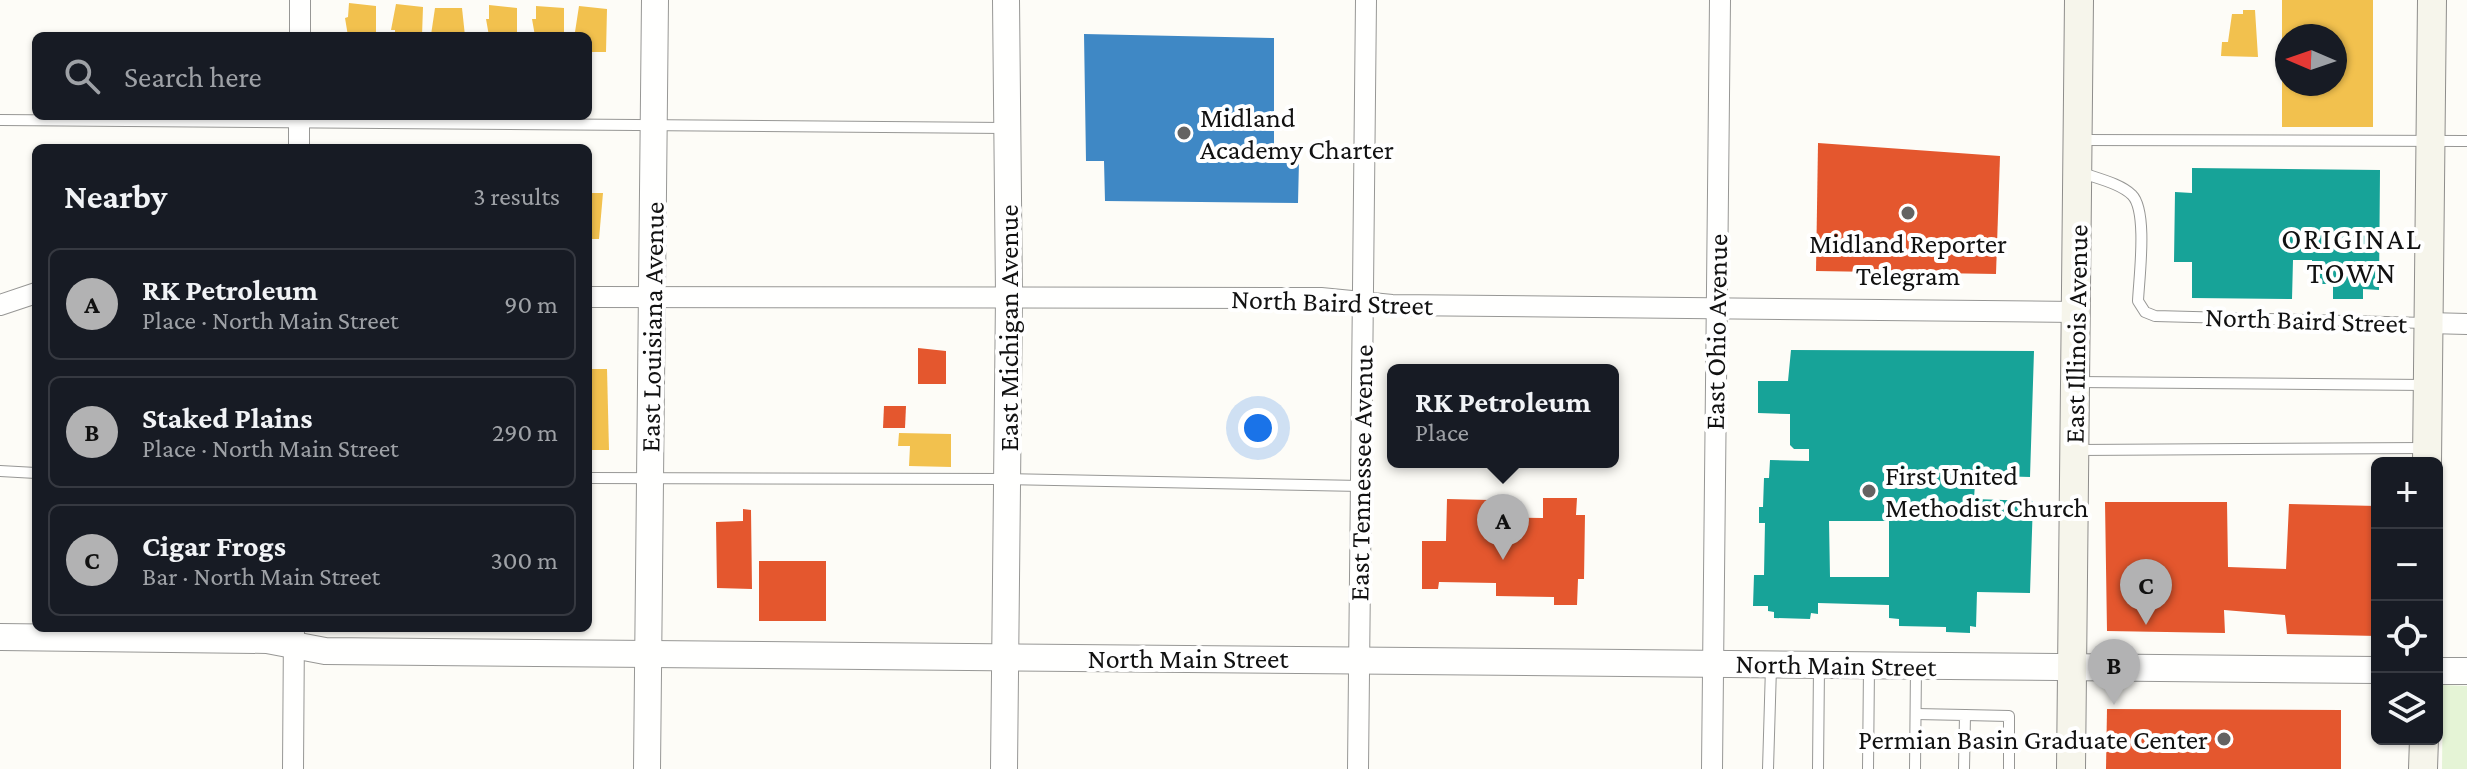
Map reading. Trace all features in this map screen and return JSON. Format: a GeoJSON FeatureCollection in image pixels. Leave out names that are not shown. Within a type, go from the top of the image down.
{"type":"FeatureCollection","features":[{"type":"Feature","properties":{"kind":"main road","name":"East Illinois Avenue"},"geometry":{"type":"LineString","coordinates":[[2071,769],[2079,0]]}},
{"type":"Feature","properties":{"kind":"main road"},"geometry":{"type":"LineString","coordinates":[[2427,456],[2432,0]]}},
{"type":"Feature","properties":{"kind":"main road"},"geometry":{"type":"LineString","coordinates":[[2423,769],[2424,745]]}},
{"type":"Feature","properties":{"kind":"street"},"geometry":{"type":"LineString","coordinates":[[300,0],[300,32]]}},
{"type":"Feature","properties":{"kind":"street","name":"East Louisiana Avenue"},"geometry":{"type":"LineString","coordinates":[[647,769],[655,0]]}},
{"type":"Feature","properties":{"kind":"street","name":"East Michigan Avenue"},"geometry":{"type":"LineString","coordinates":[[1004,769],[1009,296],[1006,0]]}},
{"type":"Feature","properties":{"kind":"street","name":"East Tennessee Avenue"},"geometry":{"type":"LineString","coordinates":[[1358,769],[1366,0]]}},
{"type":"Feature","properties":{"kind":"street","name":"East Ohio Avenue"},"geometry":{"type":"LineString","coordinates":[[1712,769],[1720,0]]}},
{"type":"Feature","properties":{"kind":"street"},"geometry":{"type":"LineString","coordinates":[[299,120],[299,144]]}},
{"type":"Feature","properties":{"kind":"street"},"geometry":{"type":"LineString","coordinates":[[0,305],[32,294]]}},
{"type":"Feature","properties":{"kind":"street","name":"North Baird Street"},"geometry":{"type":"LineString","coordinates":[[592,297],[1321,298],[1364,302],[2076,312]]}},
{"type":"Feature","properties":{"kind":"street","name":"North Baird Street"},"geometry":{"type":"LineString","coordinates":[[2428,323],[2467,324]]}},
{"type":"Feature","properties":{"kind":"street","name":"North Main Street"},"geometry":{"type":"LineString","coordinates":[[0,637],[267,640],[294,637],[325,651],[1358,658],[2371,670]]}},
{"type":"Feature","properties":{"kind":"street"},"geometry":{"type":"LineString","coordinates":[[293,769],[294,637]]}},
{"type":"Feature","properties":{"kind":"street"},"geometry":{"type":"LineString","coordinates":[[2443,671],[2467,671]]}},
{"type":"Feature","properties":{"kind":"lane"},"geometry":{"type":"LineString","coordinates":[[0,120],[32,120]]}},
{"type":"Feature","properties":{"kind":"lane"},"geometry":{"type":"LineString","coordinates":[[441,120],[1007,128]]}},
{"type":"Feature","properties":{"kind":"lane"},"geometry":{"type":"LineString","coordinates":[[2078,140],[2467,141]]}},
{"type":"Feature","properties":{"kind":"lane","name":"North Baird Street"},"geometry":{"type":"LineString","coordinates":[[2078,171],[2122,189],[2137,203],[2141,217],[2138,301],[2145,312],[2155,316],[2428,323]]}},
{"type":"Feature","properties":{"kind":"lane"},"geometry":{"type":"LineString","coordinates":[[2076,382],[2427,385]]}},
{"type":"Feature","properties":{"kind":"lane"},"geometry":{"type":"LineString","coordinates":[[2075,450],[2427,456]]}},
{"type":"Feature","properties":{"kind":"lane"},"geometry":{"type":"LineString","coordinates":[[0,471],[32,473]]}},
{"type":"Feature","properties":{"kind":"lane"},"geometry":{"type":"LineString","coordinates":[[592,478],[1007,479],[1361,486]]}},
{"type":"Feature","properties":{"kind":"lane"},"geometry":{"type":"LineString","coordinates":[[1768,769],[1771,664]]}},
{"type":"Feature","properties":{"kind":"lane"},"geometry":{"type":"LineString","coordinates":[[1818,769],[1819,665]]}},
{"type":"Feature","properties":{"kind":"lane"},"geometry":{"type":"LineString","coordinates":[[1868,769],[1869,665]]}},
{"type":"Feature","properties":{"kind":"lane"},"geometry":{"type":"LineString","coordinates":[[1915,769],[1916,666]]}},
{"type":"Feature","properties":{"kind":"lane"},"geometry":{"type":"LineString","coordinates":[[1916,714],[2009,716],[2009,769]]}},
{"type":"Feature","properties":{"kind":"lane"},"geometry":{"type":"LineString","coordinates":[[1964,769],[1965,715]]}},
{"type":"Feature","properties":{"kind":"green space"},"geometry":{"type":"Polygon","coordinates":[[[2443,685],[2467,686],[2467,769],[2442,769],[2443,685]]]}},
{"type":"Feature","properties":{"kind":"building: Homes"},"geometry":{"type":"Polygon","coordinates":[[[2282,0],[2373,0],[2373,127],[2282,127],[2282,96],[2347,96],[2347,24],[2282,24],[2282,0]]]}},
{"type":"Feature","properties":{"kind":"building: Homes"},"geometry":{"type":"Polygon","coordinates":[[[349,3],[376,6],[376,32],[347,32],[345,18],[348,17],[349,3]]]}},
{"type":"Feature","properties":{"kind":"building: Homes"},"geometry":{"type":"Polygon","coordinates":[[[396,4],[423,7],[422,32],[391,30],[396,4]]]}},
{"type":"Feature","properties":{"kind":"building: Homes"},"geometry":{"type":"Polygon","coordinates":[[[489,5],[517,8],[517,32],[488,32],[486,19],[489,19],[489,5]]]}},
{"type":"Feature","properties":{"kind":"building: Homes"},"geometry":{"type":"Polygon","coordinates":[[[536,6],[564,8],[564,32],[534,32],[532,19],[536,19],[536,6]]]}},
{"type":"Feature","properties":{"kind":"building: Homes"},"geometry":{"type":"Polygon","coordinates":[[[579,6],[607,9],[606,52],[592,52],[592,32],[575,32],[579,6]]]}},
{"type":"Feature","properties":{"kind":"building: Homes"},"geometry":{"type":"Polygon","coordinates":[[[435,8],[462,8],[465,32],[431,32],[435,8]]]}},
{"type":"Feature","properties":{"kind":"building: Homes"},"geometry":{"type":"Polygon","coordinates":[[[2243,10],[2255,10],[2258,57],[2221,56],[2222,42],[2228,42],[2232,14],[2243,14],[2243,10]]]}},
{"type":"Feature","properties":{"kind":"building: Homes"},"geometry":{"type":"Polygon","coordinates":[[[592,193],[603,193],[599,239],[592,239],[592,193]]]}},
{"type":"Feature","properties":{"kind":"building: Homes"},"geometry":{"type":"Polygon","coordinates":[[[592,369],[607,369],[609,450],[592,450],[592,369]]]}},
{"type":"Feature","properties":{"kind":"building: Homes"},"geometry":{"type":"Polygon","coordinates":[[[899,433],[951,434],[951,467],[909,466],[910,446],[898,446],[899,433]]]}},
{"type":"Feature","properties":{"kind":"building: Shops","name":"Midland Reporter Telegram"},"geometry":{"type":"Polygon","coordinates":[[[1818,143],[2000,156],[1996,274],[1816,271],[1818,143]]]}},
{"type":"Feature","properties":{"kind":"building: Shops"},"geometry":{"type":"Polygon","coordinates":[[[918,348],[946,351],[946,384],[918,384],[918,348]]]}},
{"type":"Feature","properties":{"kind":"building: Shops"},"geometry":{"type":"Polygon","coordinates":[[[884,406],[906,406],[905,428],[883,428],[884,406]]]}},
{"type":"Feature","properties":{"kind":"building: Shops"},"geometry":{"type":"Polygon","coordinates":[[[1543,498],[1577,498],[1576,515],[1585,515],[1584,579],[1578,579],[1577,605],[1554,605],[1554,597],[1496,596],[1496,583],[1439,582],[1438,589],[1422,589],[1422,541],[1446,541],[1447,499],[1489,500],[1489,517],[1543,518],[1543,498]]]}},
{"type":"Feature","properties":{"kind":"building: Shops"},"geometry":{"type":"Polygon","coordinates":[[[2105,502],[2227,502],[2228,567],[2286,569],[2289,504],[2371,506],[2371,636],[2287,634],[2285,615],[2224,610],[2225,633],[2107,631],[2105,502]]]}},
{"type":"Feature","properties":{"kind":"building: Shops"},"geometry":{"type":"Polygon","coordinates":[[[743,509],[751,510],[752,589],[717,588],[716,522],[743,521],[743,509]]]}},
{"type":"Feature","properties":{"kind":"building: Shops"},"geometry":{"type":"Polygon","coordinates":[[[759,561],[826,561],[826,621],[759,621],[759,561]]]}},
{"type":"Feature","properties":{"kind":"building: Shops","name":"Permian Basin Graduate Center"},"geometry":{"type":"Polygon","coordinates":[[[2107,709],[2341,710],[2341,769],[2106,769],[2107,709]]]}},
{"type":"Feature","properties":{"kind":"building: Schools"},"geometry":{"type":"Polygon","coordinates":[[[1084,34],[1274,38],[1274,149],[1282,162],[1299,161],[1298,203],[1105,201],[1104,161],[1086,161],[1084,34]]]}},
{"type":"Feature","properties":{"kind":"building: Public"},"geometry":{"type":"Polygon","coordinates":[[[2192,168],[2380,170],[2379,290],[2363,289],[2363,299],[2333,299],[2333,284],[2312,284],[2312,260],[2293,260],[2292,299],[2192,298],[2192,262],[2174,262],[2175,192],[2192,193],[2192,168]]]}},
{"type":"Feature","properties":{"kind":"building: Public","name":"First United Methodist Church"},"geometry":{"type":"Polygon","coordinates":[[[1791,350],[2034,351],[2030,477],[1996,476],[1996,484],[1975,483],[1974,499],[2033,501],[2030,593],[1977,592],[1976,627],[1970,626],[1970,633],[1946,632],[1946,627],[1899,626],[1899,619],[1889,618],[1889,605],[1818,603],[1818,614],[1811,613],[1810,619],[1774,618],[1774,612],[1768,611],[1768,606],[1753,606],[1754,575],[1764,575],[1765,523],[1759,523],[1759,507],[1763,507],[1764,478],[1769,478],[1770,460],[1809,461],[1809,449],[1794,449],[1790,445],[1790,414],[1758,413],[1758,381],[1788,381],[1791,350]],[[1829,521],[1830,577],[1889,577],[1889,521],[1829,521]]]}},
{"type":"Feature","properties":{"kind":"place","name":"Midland Academy Charter"},"geometry":{"type":"Point","coordinates":[1184,133]}},
{"type":"Feature","properties":{"kind":"place","name":"Midland Reporter Telegram"},"geometry":{"type":"Point","coordinates":[1908,213]}},
{"type":"Feature","properties":{"kind":"place","name":"First United Methodist Church"},"geometry":{"type":"Point","coordinates":[1869,491]}},
{"type":"Feature","properties":{"kind":"place","name":"RK Petroleum"},"geometry":{"type":"Point","coordinates":[1503,560]}},
{"type":"Feature","properties":{"kind":"place","name":"Cigar Frogs"},"geometry":{"type":"Point","coordinates":[2146,625]}},
{"type":"Feature","properties":{"kind":"place","name":"Staked Plains"},"geometry":{"type":"Point","coordinates":[2114,705]}},
{"type":"Feature","properties":{"kind":"place","name":"Permian Basin Graduate Center"},"geometry":{"type":"Point","coordinates":[2224,739]}},
{"type":"Feature","properties":{"kind":"district","name":"ORIGINAL TOWN"},"geometry":{"type":"Point","coordinates":[2352,255]}}]}
